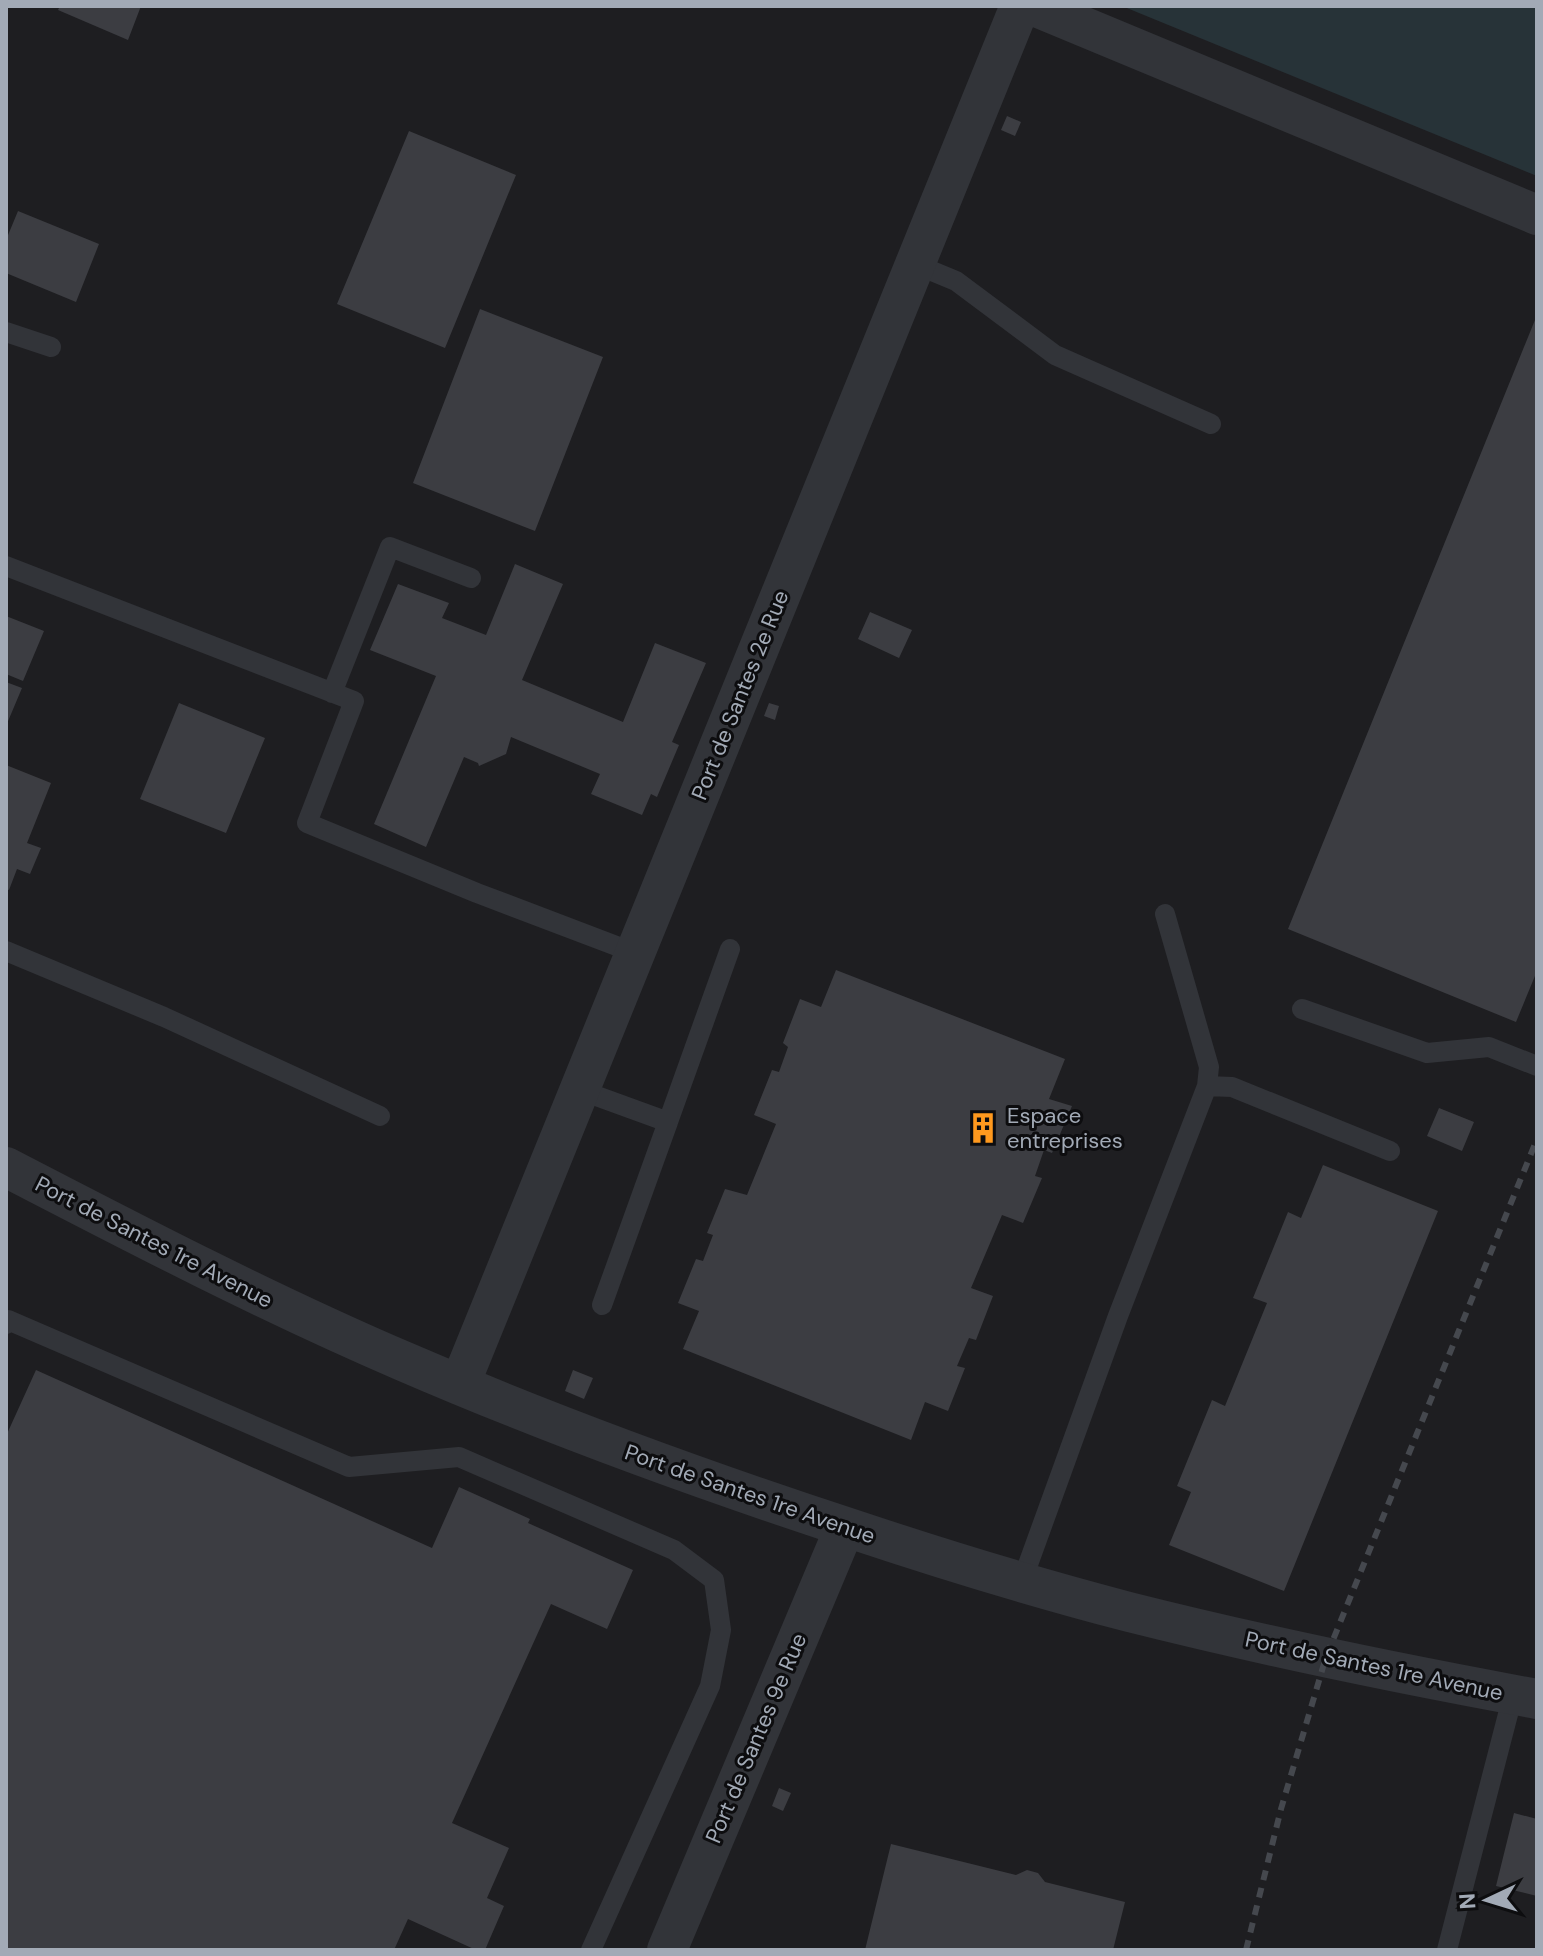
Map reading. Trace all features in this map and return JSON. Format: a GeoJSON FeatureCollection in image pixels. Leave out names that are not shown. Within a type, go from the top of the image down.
{"type":"FeatureCollection","features":[{"type":"Feature","properties":{"kind":"street","name":"Port de Santes 2e Rue"},"geometry":{"type":"LineString","coordinates":[[460,1384],[1020,6]]}},
{"type":"Feature","properties":{"kind":"street"},"geometry":{"type":"LineString","coordinates":[[1034,6],[1537,215]]}},
{"type":"Feature","properties":{"kind":"street","name":"Port de Santes 1re Avenue"},"geometry":{"type":"LineString","coordinates":[[6,1167],[271,1300],[403,1362],[648,1460],[845,1527],[1022,1581],[1215,1633],[1525,1697]]}},
{"type":"Feature","properties":{"kind":"street","name":"Port de Santes 9e Rue"},"geometry":{"type":"LineString","coordinates":[[667,1950],[845,1527]]}},
{"type":"Feature","properties":{"kind":"lane"},"geometry":{"type":"LineString","coordinates":[[915,264],[956,281],[1055,355],[1211,424]]}},
{"type":"Feature","properties":{"kind":"lane"},"geometry":{"type":"LineString","coordinates":[[6,332],[51,347]]}},
{"type":"Feature","properties":{"kind":"lane"},"geometry":{"type":"LineString","coordinates":[[332,693],[390,547],[471,578]]}},
{"type":"Feature","properties":{"kind":"lane"},"geometry":{"type":"LineString","coordinates":[[6,566],[354,701],[307,823],[477,893],[635,953]]}},
{"type":"Feature","properties":{"kind":"lane"},"geometry":{"type":"LineString","coordinates":[[1022,1581],[1118,1316],[1207,1086],[1209,1067],[1165,914]]}},
{"type":"Feature","properties":{"kind":"lane"},"geometry":{"type":"LineString","coordinates":[[602,1305],[730,949]]}},
{"type":"Feature","properties":{"kind":"lane"},"geometry":{"type":"LineString","coordinates":[[6,951],[164,1017],[380,1116]]}},
{"type":"Feature","properties":{"kind":"lane"},"geometry":{"type":"LineString","coordinates":[[1302,1009],[1427,1053],[1489,1047],[1537,1066]]}},
{"type":"Feature","properties":{"kind":"lane"},"geometry":{"type":"LineString","coordinates":[[1207,1086],[1232,1087],[1390,1151]]}},
{"type":"Feature","properties":{"kind":"lane"},"geometry":{"type":"LineString","coordinates":[[580,1090],[668,1122]]}},
{"type":"Feature","properties":{"kind":"lane"},"geometry":{"type":"LineString","coordinates":[[6,1324],[8,1320],[349,1467],[459,1457],[674,1550],[714,1580],[721,1630],[710,1686],[591,1950]]}},
{"type":"Feature","properties":{"kind":"lane"},"geometry":{"type":"LineString","coordinates":[[1447,1950],[1525,1697]]}},
{"type":"Feature","properties":{"kind":"shaded area"},"geometry":{"type":"Polygon","coordinates":[[[6,6],[1362,6],[1537,96],[1537,1950],[6,1950],[6,6]]]}},
{"type":"Feature","properties":{"kind":"shaded area"},"geometry":{"type":"Polygon","coordinates":[[[1122,6],[1537,6],[1537,176],[1122,6]]]}},
{"type":"Feature","properties":{"kind":"building"},"geometry":{"type":"Polygon","coordinates":[[[60,6],[141,6],[128,40],[58,10],[60,6]]]}},
{"type":"Feature","properties":{"kind":"building"},"geometry":{"type":"Polygon","coordinates":[[[1007,116],[1021,122],[1015,136],[1001,130],[1007,116]]]}},
{"type":"Feature","properties":{"kind":"building"},"geometry":{"type":"Polygon","coordinates":[[[409,131],[516,175],[445,348],[337,304],[409,131]]]}},
{"type":"Feature","properties":{"kind":"building"},"geometry":{"type":"Polygon","coordinates":[[[18,211],[99,244],[76,302],[6,273],[6,240],[18,211]]]}},
{"type":"Feature","properties":{"kind":"building"},"geometry":{"type":"Polygon","coordinates":[[[480,309],[603,357],[535,531],[413,483],[480,309]]]}},
{"type":"Feature","properties":{"kind":"building"},"geometry":{"type":"Polygon","coordinates":[[[1537,315],[1537,971],[1516,1022],[1288,929],[1537,315]]]}},
{"type":"Feature","properties":{"kind":"building"},"geometry":{"type":"Polygon","coordinates":[[[515,564],[563,584],[522,680],[623,722],[655,643],[706,663],[672,742],[679,745],[657,797],[651,794],[642,815],[591,794],[600,774],[511,737],[506,754],[479,766],[464,757],[426,847],[374,824],[436,676],[370,650],[398,584],[449,603],[442,618],[486,635],[515,564]]]}},
{"type":"Feature","properties":{"kind":"building"},"geometry":{"type":"Polygon","coordinates":[[[870,612],[912,630],[899,658],[858,639],[870,612]]]}},
{"type":"Feature","properties":{"kind":"building"},"geometry":{"type":"Polygon","coordinates":[[[6,616],[44,631],[23,681],[6,674],[6,616]]]}},
{"type":"Feature","properties":{"kind":"building"},"geometry":{"type":"Polygon","coordinates":[[[6,682],[22,688],[6,726],[6,682]]]}},
{"type":"Feature","properties":{"kind":"building"},"geometry":{"type":"Polygon","coordinates":[[[179,703],[265,738],[226,833],[140,799],[179,703]]]}},
{"type":"Feature","properties":{"kind":"building"},"geometry":{"type":"Polygon","coordinates":[[[769,703],[779,706],[775,720],[764,716],[769,703]]]}},
{"type":"Feature","properties":{"kind":"building"},"geometry":{"type":"Polygon","coordinates":[[[6,765],[51,783],[27,843],[41,848],[30,874],[17,869],[9,890],[6,889],[6,765]]]}},
{"type":"Feature","properties":{"kind":"building"},"geometry":{"type":"Polygon","coordinates":[[[836,970],[1065,1059],[1049,1099],[1072,1106],[1052,1153],[1044,1150],[1035,1176],[1042,1178],[1023,1223],[1002,1215],[971,1288],[993,1296],[976,1340],[969,1338],[957,1366],[965,1368],[948,1411],[925,1402],[911,1440],[683,1349],[699,1311],[678,1303],[696,1259],[703,1261],[713,1235],[707,1233],[725,1189],[747,1195],[776,1124],[754,1115],[772,1070],[779,1072],[788,1047],[783,1043],[800,999],[821,1007],[836,970]]]}},
{"type":"Feature","properties":{"kind":"building"},"geometry":{"type":"Polygon","coordinates":[[[1439,1108],[1474,1122],[1462,1151],[1427,1136],[1439,1108]]]}},
{"type":"Feature","properties":{"kind":"building"},"geometry":{"type":"Polygon","coordinates":[[[1323,1165],[1438,1211],[1284,1591],[1169,1545],[1191,1492],[1177,1486],[1212,1400],[1225,1406],[1267,1303],[1253,1298],[1288,1212],[1301,1218],[1323,1165]]]}},
{"type":"Feature","properties":{"kind":"building"},"geometry":{"type":"Polygon","coordinates":[[[36,1370],[432,1548],[459,1487],[530,1519],[528,1523],[633,1570],[607,1629],[551,1604],[452,1823],[509,1848],[487,1898],[504,1906],[485,1950],[476,1950],[408,1919],[394,1950],[6,1950],[6,1436],[36,1370]]]}},
{"type":"Feature","properties":{"kind":"building"},"geometry":{"type":"Polygon","coordinates":[[[573,1370],[593,1378],[584,1399],[565,1391],[573,1370]]]}},
{"type":"Feature","properties":{"kind":"building"},"geometry":{"type":"Polygon","coordinates":[[[779,1788],[791,1793],[783,1811],[772,1806],[779,1788]]]}},
{"type":"Feature","properties":{"kind":"building"},"geometry":{"type":"Polygon","coordinates":[[[1514,1813],[1537,1819],[1537,1896],[1496,1886],[1514,1813]]]}},
{"type":"Feature","properties":{"kind":"building"},"geometry":{"type":"Polygon","coordinates":[[[891,1844],[1016,1875],[1027,1870],[1038,1873],[1045,1882],[1125,1902],[1113,1950],[865,1950],[891,1844]]]}},
{"type":"Feature","properties":{"kind":"railway"},"geometry":{"type":"LineString","coordinates":[[1246,1950],[1281,1809],[1326,1657],[1537,1139]]}},
{"type":"Feature","properties":{"kind":"place","name":"Espace entreprises"},"geometry":{"type":"Point","coordinates":[983,1128]}}]}
